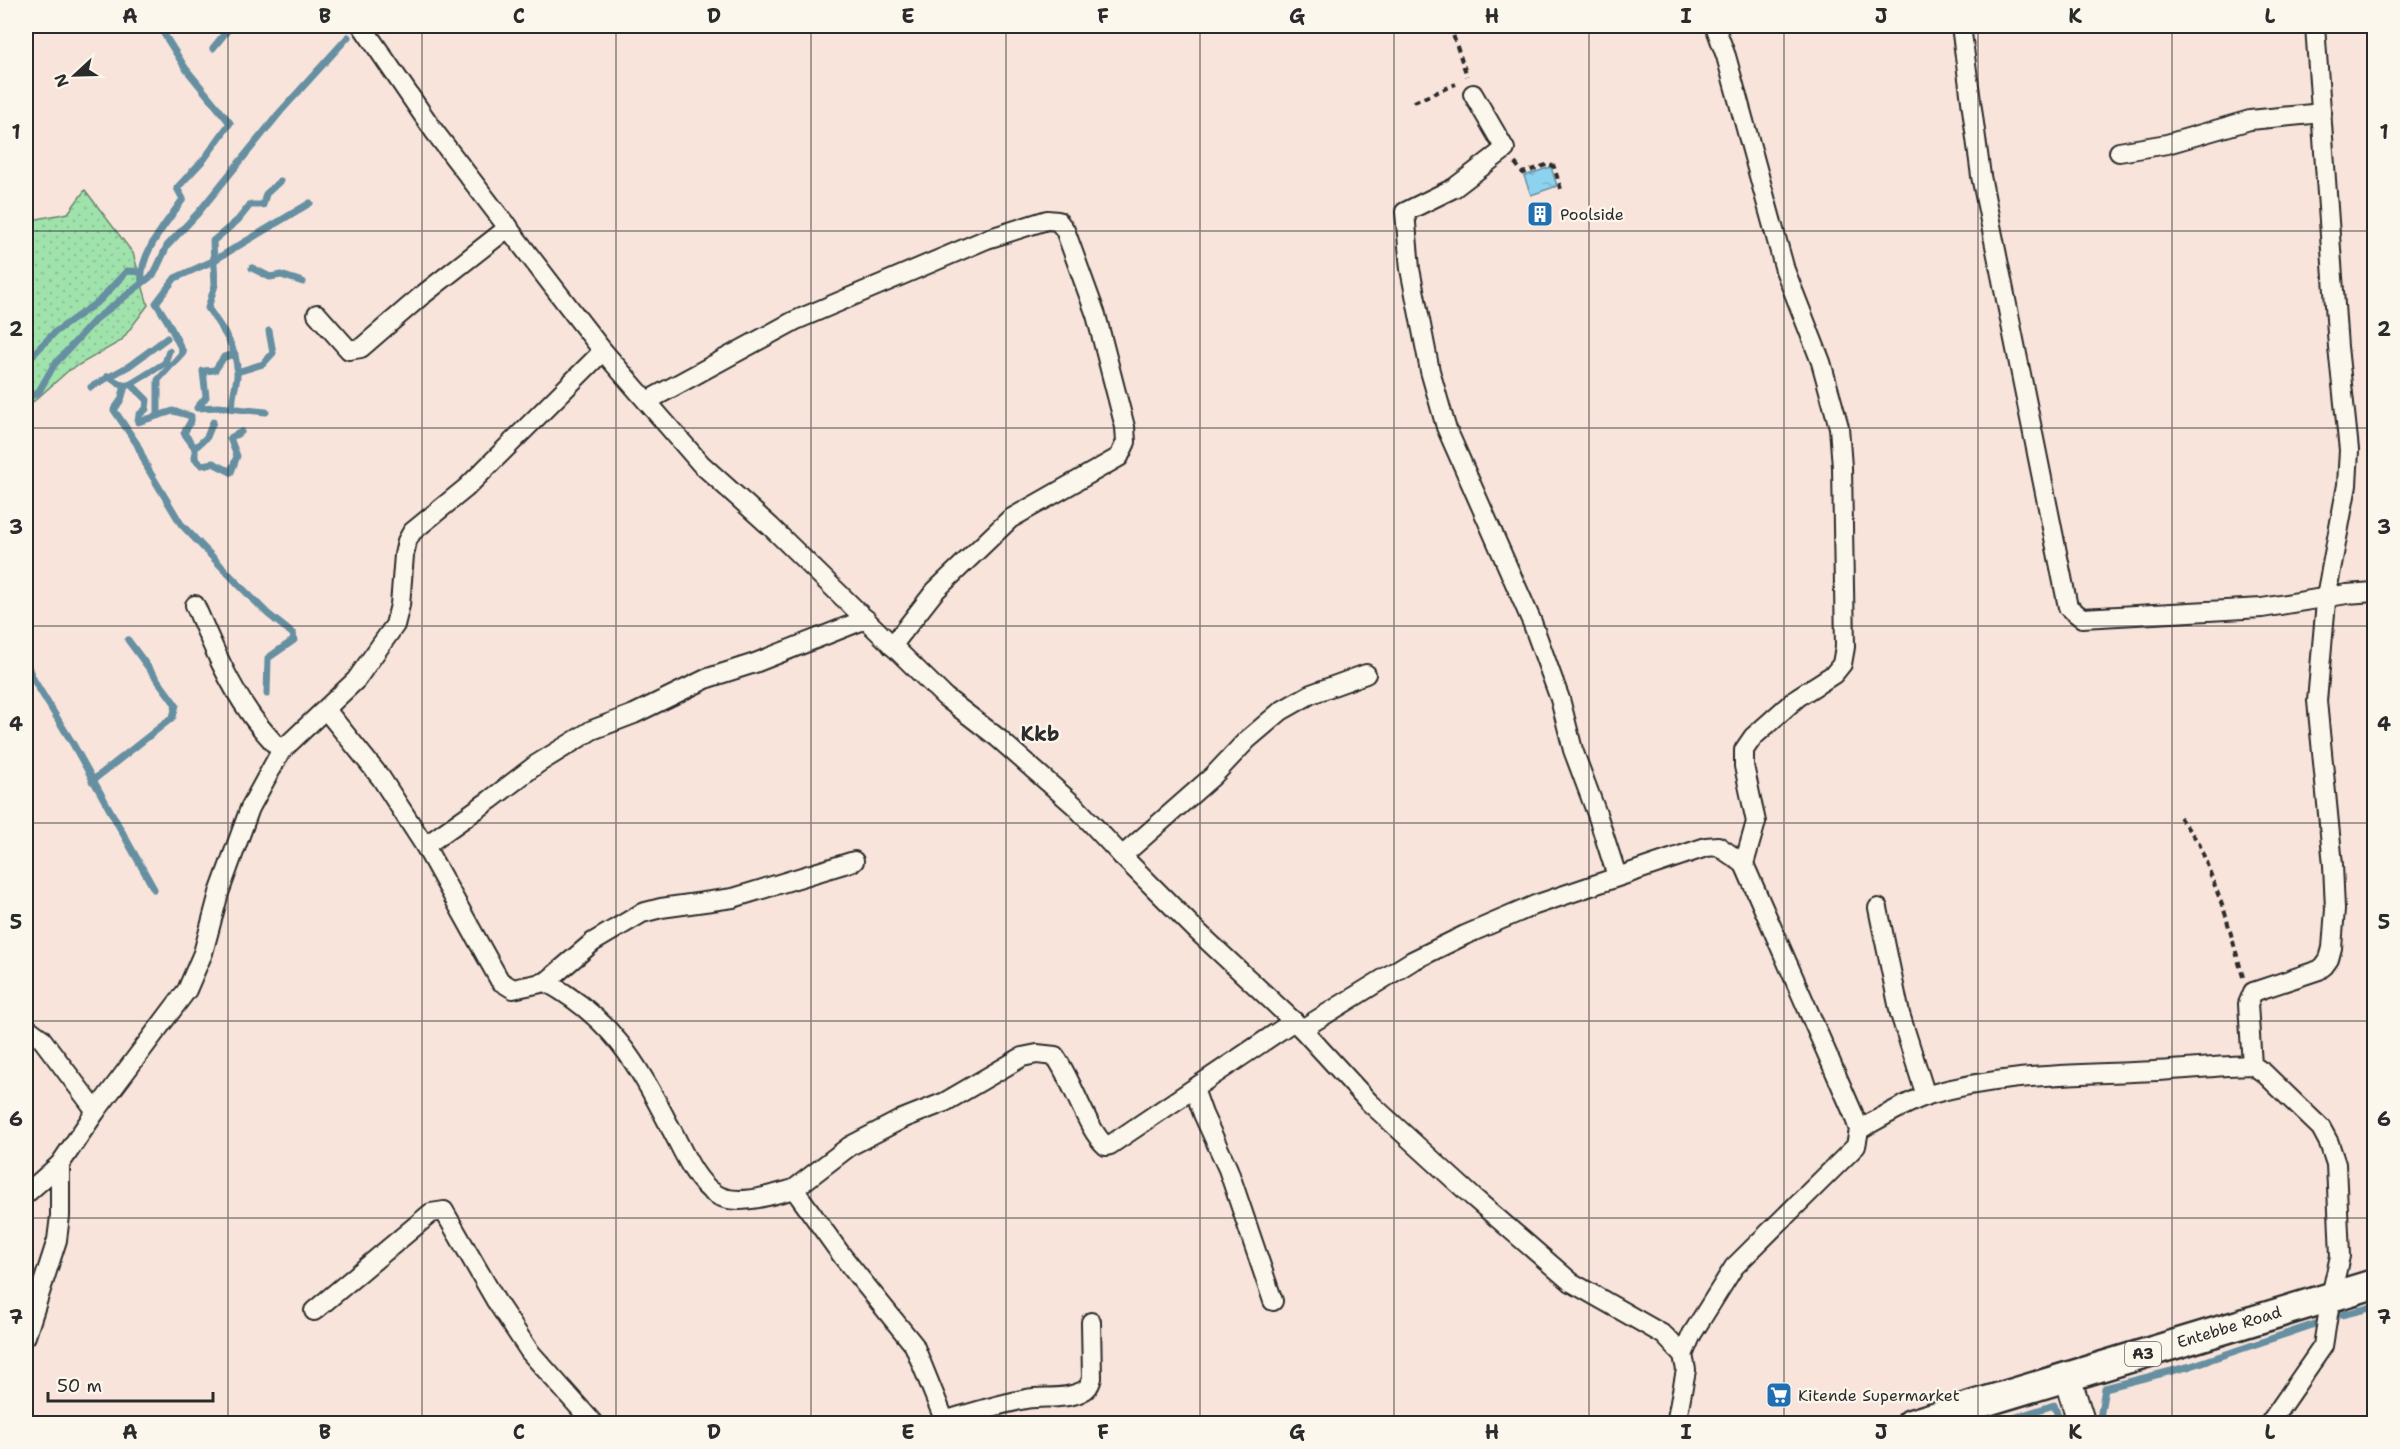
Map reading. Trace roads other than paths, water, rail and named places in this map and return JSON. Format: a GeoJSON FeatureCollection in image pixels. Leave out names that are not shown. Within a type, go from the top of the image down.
{"type":"FeatureCollection","features":[{"type":"Feature","properties":{"kind":"main road","name":"Entebbe Road"},"geometry":{"type":"LineString","coordinates":[[1911,1424],[2374,1284]]}},
{"type":"Feature","properties":{"kind":"main road"},"geometry":{"type":"LineString","coordinates":[[2067,1377],[2080,1424]]}},
{"type":"Feature","properties":{"kind":"street"},"geometry":{"type":"LineString","coordinates":[[362,26],[434,131],[603,351],[701,464],[771,527],[945,697],[998,738],[1076,806],[1197,931],[1298,1025],[1369,1102],[1571,1282],[1664,1335],[1683,1355],[1686,1370],[1676,1424]]}},
{"type":"Feature","properties":{"kind":"street"},"geometry":{"type":"LineString","coordinates":[[1715,26],[1729,67],[1785,270],[1821,362],[1839,427],[1842,467],[1845,647],[1842,664],[1834,674],[1798,697],[1754,737],[1744,750],[1744,766],[1756,822],[1744,864]]}},
{"type":"Feature","properties":{"kind":"street"},"geometry":{"type":"LineString","coordinates":[[1961,26],[1981,176],[2068,606],[2082,618],[2262,608],[2374,592]]}},
{"type":"Feature","properties":{"kind":"street"},"geometry":{"type":"LineString","coordinates":[[2252,1065],[2249,998],[2253,993],[2270,985],[2319,970],[2329,959],[2332,948],[2335,909],[2333,865],[2317,701],[2327,598],[2347,485],[2349,450],[2338,347],[2315,26]]}},
{"type":"Feature","properties":{"kind":"street"},"geometry":{"type":"LineString","coordinates":[[1470,86],[1505,149],[1454,188],[1405,212],[1410,269],[1430,371],[1446,427],[1532,622],[1560,699],[1573,750],[1598,814],[1617,876]]}},
{"type":"Feature","properties":{"kind":"street"},"geometry":{"type":"LineString","coordinates":[[2120,152],[2167,144],[2250,120],[2322,112]]}},
{"type":"Feature","properties":{"kind":"street"},"geometry":{"type":"LineString","coordinates":[[647,401],[794,321],[987,238],[1047,220],[1058,221],[1065,230],[1096,315],[1125,426],[1126,442],[1119,456],[1010,519],[935,591],[892,646]]}},
{"type":"Feature","properties":{"kind":"street"},"geometry":{"type":"LineString","coordinates":[[317,314],[349,351],[362,348],[420,297],[509,227]]}},
{"type":"Feature","properties":{"kind":"street"},"geometry":{"type":"LineString","coordinates":[[26,1194],[60,1164],[96,1111],[187,990],[203,953],[219,893],[250,808],[281,752],[356,680],[395,625],[400,605],[404,555],[412,532],[466,488],[603,351]]}},
{"type":"Feature","properties":{"kind":"street"},"geometry":{"type":"LineString","coordinates":[[195,605],[221,666],[236,692],[250,715],[281,752]]}},
{"type":"Feature","properties":{"kind":"street"},"geometry":{"type":"LineString","coordinates":[[425,846],[537,764],[592,730],[634,714],[708,678],[754,663],[866,619]]}},
{"type":"Feature","properties":{"kind":"street"},"geometry":{"type":"LineString","coordinates":[[1122,856],[1214,776],[1247,740],[1281,711],[1311,694],[1366,674]]}},
{"type":"Feature","properties":{"kind":"street"},"geometry":{"type":"LineString","coordinates":[[326,710],[381,778],[425,846],[500,981],[513,989],[546,982],[593,942],[642,913],[661,908],[733,898],[854,861]]}},
{"type":"Feature","properties":{"kind":"street"},"geometry":{"type":"LineString","coordinates":[[546,982],[589,1010],[609,1029],[637,1065],[692,1169],[715,1194],[738,1200],[770,1196],[794,1189],[850,1146],[902,1119],[945,1102],[1022,1057],[1037,1054],[1054,1056],[1064,1068],[1097,1135],[1106,1146],[1110,1145],[1194,1089],[1298,1025],[1412,961],[1535,905],[1706,846],[1718,846],[1744,864],[1799,986],[1812,1024],[1859,1130],[1856,1146],[1734,1267],[1692,1334],[1683,1355]]}},
{"type":"Feature","properties":{"kind":"street"},"geometry":{"type":"LineString","coordinates":[[1878,908],[1900,1014],[1926,1096]]}},
{"type":"Feature","properties":{"kind":"street"},"geometry":{"type":"LineString","coordinates":[[26,1027],[41,1038],[96,1111]]}},
{"type":"Feature","properties":{"kind":"street"},"geometry":{"type":"LineString","coordinates":[[1859,1130],[1926,1096],[1998,1081],[2041,1075],[2252,1065],[2264,1072],[2321,1128],[2333,1152],[2336,1164],[2340,1256],[2323,1346],[2269,1424]]}},
{"type":"Feature","properties":{"kind":"street"},"geometry":{"type":"LineString","coordinates":[[1194,1089],[1228,1169],[1273,1301]]}},
{"type":"Feature","properties":{"kind":"street"},"geometry":{"type":"LineString","coordinates":[[26,1336],[57,1240],[60,1215],[60,1164]]}},
{"type":"Feature","properties":{"kind":"street"},"geometry":{"type":"LineString","coordinates":[[794,1189],[843,1257],[914,1345],[945,1422],[1009,1403],[1029,1399],[1065,1397],[1083,1392],[1089,1387],[1092,1378],[1091,1322]]}},
{"type":"Feature","properties":{"kind":"street"},"geometry":{"type":"LineString","coordinates":[[315,1311],[431,1213],[444,1211],[496,1301],[530,1352],[594,1424]]}},
{"type":"Feature","properties":{"kind":"water"},"geometry":{"type":"Polygon","coordinates":[[[1551,167],[1557,186],[1531,195],[1524,176],[1551,167]]]}},
{"type":"Feature","properties":{"kind":"waterway"},"geometry":{"type":"LineString","coordinates":[[142,283],[144,261],[149,250],[183,199],[177,188],[205,158],[230,123],[186,69],[159,26]]}},
{"type":"Feature","properties":{"kind":"waterway"},"geometry":{"type":"LineString","coordinates":[[213,48],[231,26]]}},
{"type":"Feature","properties":{"kind":"waterway"},"geometry":{"type":"LineString","coordinates":[[26,398],[38,393],[54,365],[96,319],[154,274],[167,246],[198,213],[281,111],[348,37]]}},
{"type":"Feature","properties":{"kind":"waterway"},"geometry":{"type":"LineString","coordinates":[[233,409],[237,376],[235,357],[224,332],[208,308],[215,285],[213,241],[238,220],[250,205],[263,205],[266,194],[280,181]]}},
{"type":"Feature","properties":{"kind":"waterway"},"geometry":{"type":"LineString","coordinates":[[158,415],[158,380],[183,352],[156,303],[175,278],[213,261],[310,203]]}},
{"type":"Feature","properties":{"kind":"waterway"},"geometry":{"type":"LineString","coordinates":[[252,268],[270,277],[281,275],[303,282]]}},
{"type":"Feature","properties":{"kind":"waterway"},"geometry":{"type":"LineString","coordinates":[[26,362],[55,332],[99,301],[127,271],[141,272]]}},
{"type":"Feature","properties":{"kind":"waterway"},"geometry":{"type":"LineString","coordinates":[[237,372],[263,364],[273,353],[269,331]]}},
{"type":"Feature","properties":{"kind":"waterway"},"geometry":{"type":"LineString","coordinates":[[91,387],[129,366],[167,338]]}},
{"type":"Feature","properties":{"kind":"waterway"},"geometry":{"type":"LineString","coordinates":[[131,384],[165,363],[169,351]]}},
{"type":"Feature","properties":{"kind":"waterway"},"geometry":{"type":"LineString","coordinates":[[235,354],[224,357],[215,370],[203,371],[206,397],[197,408],[219,407],[266,412]]}},
{"type":"Feature","properties":{"kind":"waterway"},"geometry":{"type":"LineString","coordinates":[[108,376],[122,385],[131,384],[147,400],[146,409],[139,415],[138,422],[173,411],[191,416],[191,421],[184,433],[195,448],[195,459],[202,465],[213,463],[231,472],[237,456],[230,438],[241,432]]}},
{"type":"Feature","properties":{"kind":"waterway"},"geometry":{"type":"LineString","coordinates":[[125,386],[121,400],[114,410],[137,444],[148,469],[181,524],[268,614],[293,634],[294,640],[268,658],[267,694]]}},
{"type":"Feature","properties":{"kind":"waterway"},"geometry":{"type":"LineString","coordinates":[[195,448],[207,437],[213,422]]}},
{"type":"Feature","properties":{"kind":"waterway"},"geometry":{"type":"LineString","coordinates":[[92,781],[173,717],[176,705],[128,640]]}},
{"type":"Feature","properties":{"kind":"waterway"},"geometry":{"type":"LineString","coordinates":[[26,661],[32,677],[73,744],[154,889]]}},
{"type":"Feature","properties":{"kind":"waterway"},"geometry":{"type":"LineString","coordinates":[[2341,1315],[2374,1307]]}},
{"type":"Feature","properties":{"kind":"waterway"},"geometry":{"type":"LineString","coordinates":[[2099,1424],[2105,1388],[2191,1366],[2324,1321]]}},
{"type":"Feature","properties":{"kind":"waterway"},"geometry":{"type":"LineString","coordinates":[[1995,1424],[2054,1405],[2059,1424]]}},
{"type":"Feature","properties":{"kind":"place","name":"Poolside"},"geometry":{"type":"Point","coordinates":[1540,214]}},
{"type":"Feature","properties":{"kind":"place","name":"Kitende Supermarket"},"geometry":{"type":"Point","coordinates":[1779,1395]}},
{"type":"Feature","properties":{"kind":"district","name":"Kkb"},"geometry":{"type":"Point","coordinates":[1040,734]}}]}
